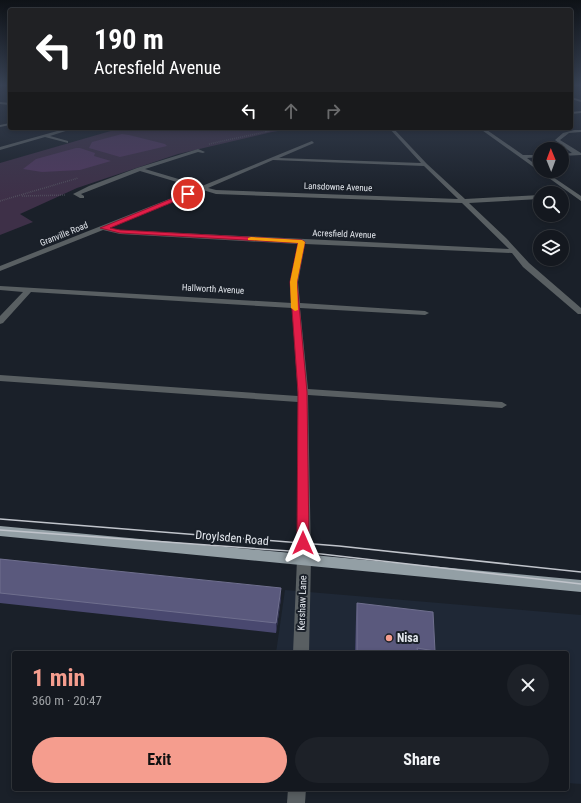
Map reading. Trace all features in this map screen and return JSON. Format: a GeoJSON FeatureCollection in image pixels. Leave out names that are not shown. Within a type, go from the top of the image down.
{"type":"FeatureCollection","features":[{"type":"Feature","properties":{"kind":"main road","name":"Droylsden Road"},"geometry":{"type":"LineString","coordinates":[[0,531],[581,586]]}},
{"type":"Feature","properties":{"kind":"street"},"geometry":{"type":"LineString","coordinates":[[0,149],[66,130]]}},
{"type":"Feature","properties":{"kind":"street"},"geometry":{"type":"LineString","coordinates":[[393,130],[425,165],[504,239],[526,265],[581,312]]}},
{"type":"Feature","properties":{"kind":"street"},"geometry":{"type":"LineString","coordinates":[[484,130],[533,165]]}},
{"type":"Feature","properties":{"kind":"street"},"geometry":{"type":"LineString","coordinates":[[579,154],[556,140],[560,135],[568,132],[581,131]]}},
{"type":"Feature","properties":{"kind":"street"},"geometry":{"type":"LineString","coordinates":[[45,136],[66,142]]}},
{"type":"Feature","properties":{"kind":"street","name":"Granville Road"},"geometry":{"type":"LineString","coordinates":[[0,269],[312,142]]}},
{"type":"Feature","properties":{"kind":"street"},"geometry":{"type":"LineString","coordinates":[[76,194],[102,182],[139,169],[198,150],[203,152]]}},
{"type":"Feature","properties":{"kind":"street"},"geometry":{"type":"LineString","coordinates":[[569,155],[579,154]]}},
{"type":"Feature","properties":{"kind":"street"},"geometry":{"type":"LineString","coordinates":[[522,157],[533,156]]}},
{"type":"Feature","properties":{"kind":"street"},"geometry":{"type":"LineString","coordinates":[[273,158],[290,160],[425,165]]}},
{"type":"Feature","properties":{"kind":"street","name":"Lansdowne Avenue"},"geometry":{"type":"LineString","coordinates":[[139,169],[216,192],[465,201],[533,197]]}},
{"type":"Feature","properties":{"kind":"street"},"geometry":{"type":"LineString","coordinates":[[552,178],[578,197]]}},
{"type":"Feature","properties":{"kind":"street"},"geometry":{"type":"LineString","coordinates":[[76,194],[82,197]]}},
{"type":"Feature","properties":{"kind":"street","name":"Acresfield Avenue"},"geometry":{"type":"LineString","coordinates":[[103,228],[120,232],[302,242],[513,250]]}},
{"type":"Feature","properties":{"kind":"street","name":"Kershaw Lane"},"geometry":{"type":"LineString","coordinates":[[301,651],[304,559],[303,396],[294,282],[302,242]]}},
{"type":"Feature","properties":{"kind":"street","name":"Hallworth Avenue"},"geometry":{"type":"LineString","coordinates":[[0,288],[425,312]]}},
{"type":"Feature","properties":{"kind":"street"},"geometry":{"type":"LineString","coordinates":[[0,321],[30,289]]}},
{"type":"Feature","properties":{"kind":"street"},"geometry":{"type":"LineString","coordinates":[[0,378],[303,396],[502,405]]}},
{"type":"Feature","properties":{"kind":"street"},"geometry":{"type":"LineString","coordinates":[[296,803],[297,791]]}},
{"type":"Feature","properties":{"kind":"path"},"geometry":{"type":"LineString","coordinates":[[16,197],[76,194]]}},
{"type":"Feature","properties":{"kind":"shaded area"},"geometry":{"type":"Polygon","coordinates":[[[114,130],[284,130],[178,154],[77,188],[20,214],[33,222],[0,235],[0,163],[114,130]]]}},
{"type":"Feature","properties":{"kind":"shaded area"},"geometry":{"type":"Polygon","coordinates":[[[122,134],[165,144],[167,146],[120,157],[89,148],[92,142],[122,134]]]}},
{"type":"Feature","properties":{"kind":"shaded area"},"geometry":{"type":"Polygon","coordinates":[[[76,148],[95,153],[94,156],[111,161],[80,170],[42,172],[23,169],[36,159],[76,148]]]}},
{"type":"Feature","properties":{"kind":"shaded area"},"geometry":{"type":"Polygon","coordinates":[[[285,590],[581,615],[581,784],[569,783],[569,651],[276,651],[285,590]]]}},
{"type":"Feature","properties":{"kind":"building"},"geometry":{"type":"Polygon","coordinates":[[[0,559],[281,588],[276,623],[0,593],[0,559]]]}},
{"type":"Feature","properties":{"kind":"building"},"geometry":{"type":"Polygon","coordinates":[[[357,603],[433,612],[435,651],[417,648],[418,651],[357,651],[357,603]]]}},
{"type":"Feature","properties":{"kind":"tram line"},"geometry":{"type":"LineString","coordinates":[[0,519],[339,546],[581,572]]}},
{"type":"Feature","properties":{"kind":"tram line"},"geometry":{"type":"LineString","coordinates":[[0,530],[304,552],[581,584]]}},
{"type":"Feature","properties":{"kind":"slow traffic"},"geometry":{"type":"LineString","coordinates":[[251,239],[302,242],[294,282],[295,308]]}},
{"type":"Feature","properties":{"kind":"place","name":"Nisa"},"geometry":{"type":"Point","coordinates":[389,638]}},
{"type":"Feature","properties":{"kind":"route"},"geometry":{"type":"LineString","coordinates":[[188,194],[103,228],[120,232],[302,242],[294,282],[303,392],[303,543]]}}]}
